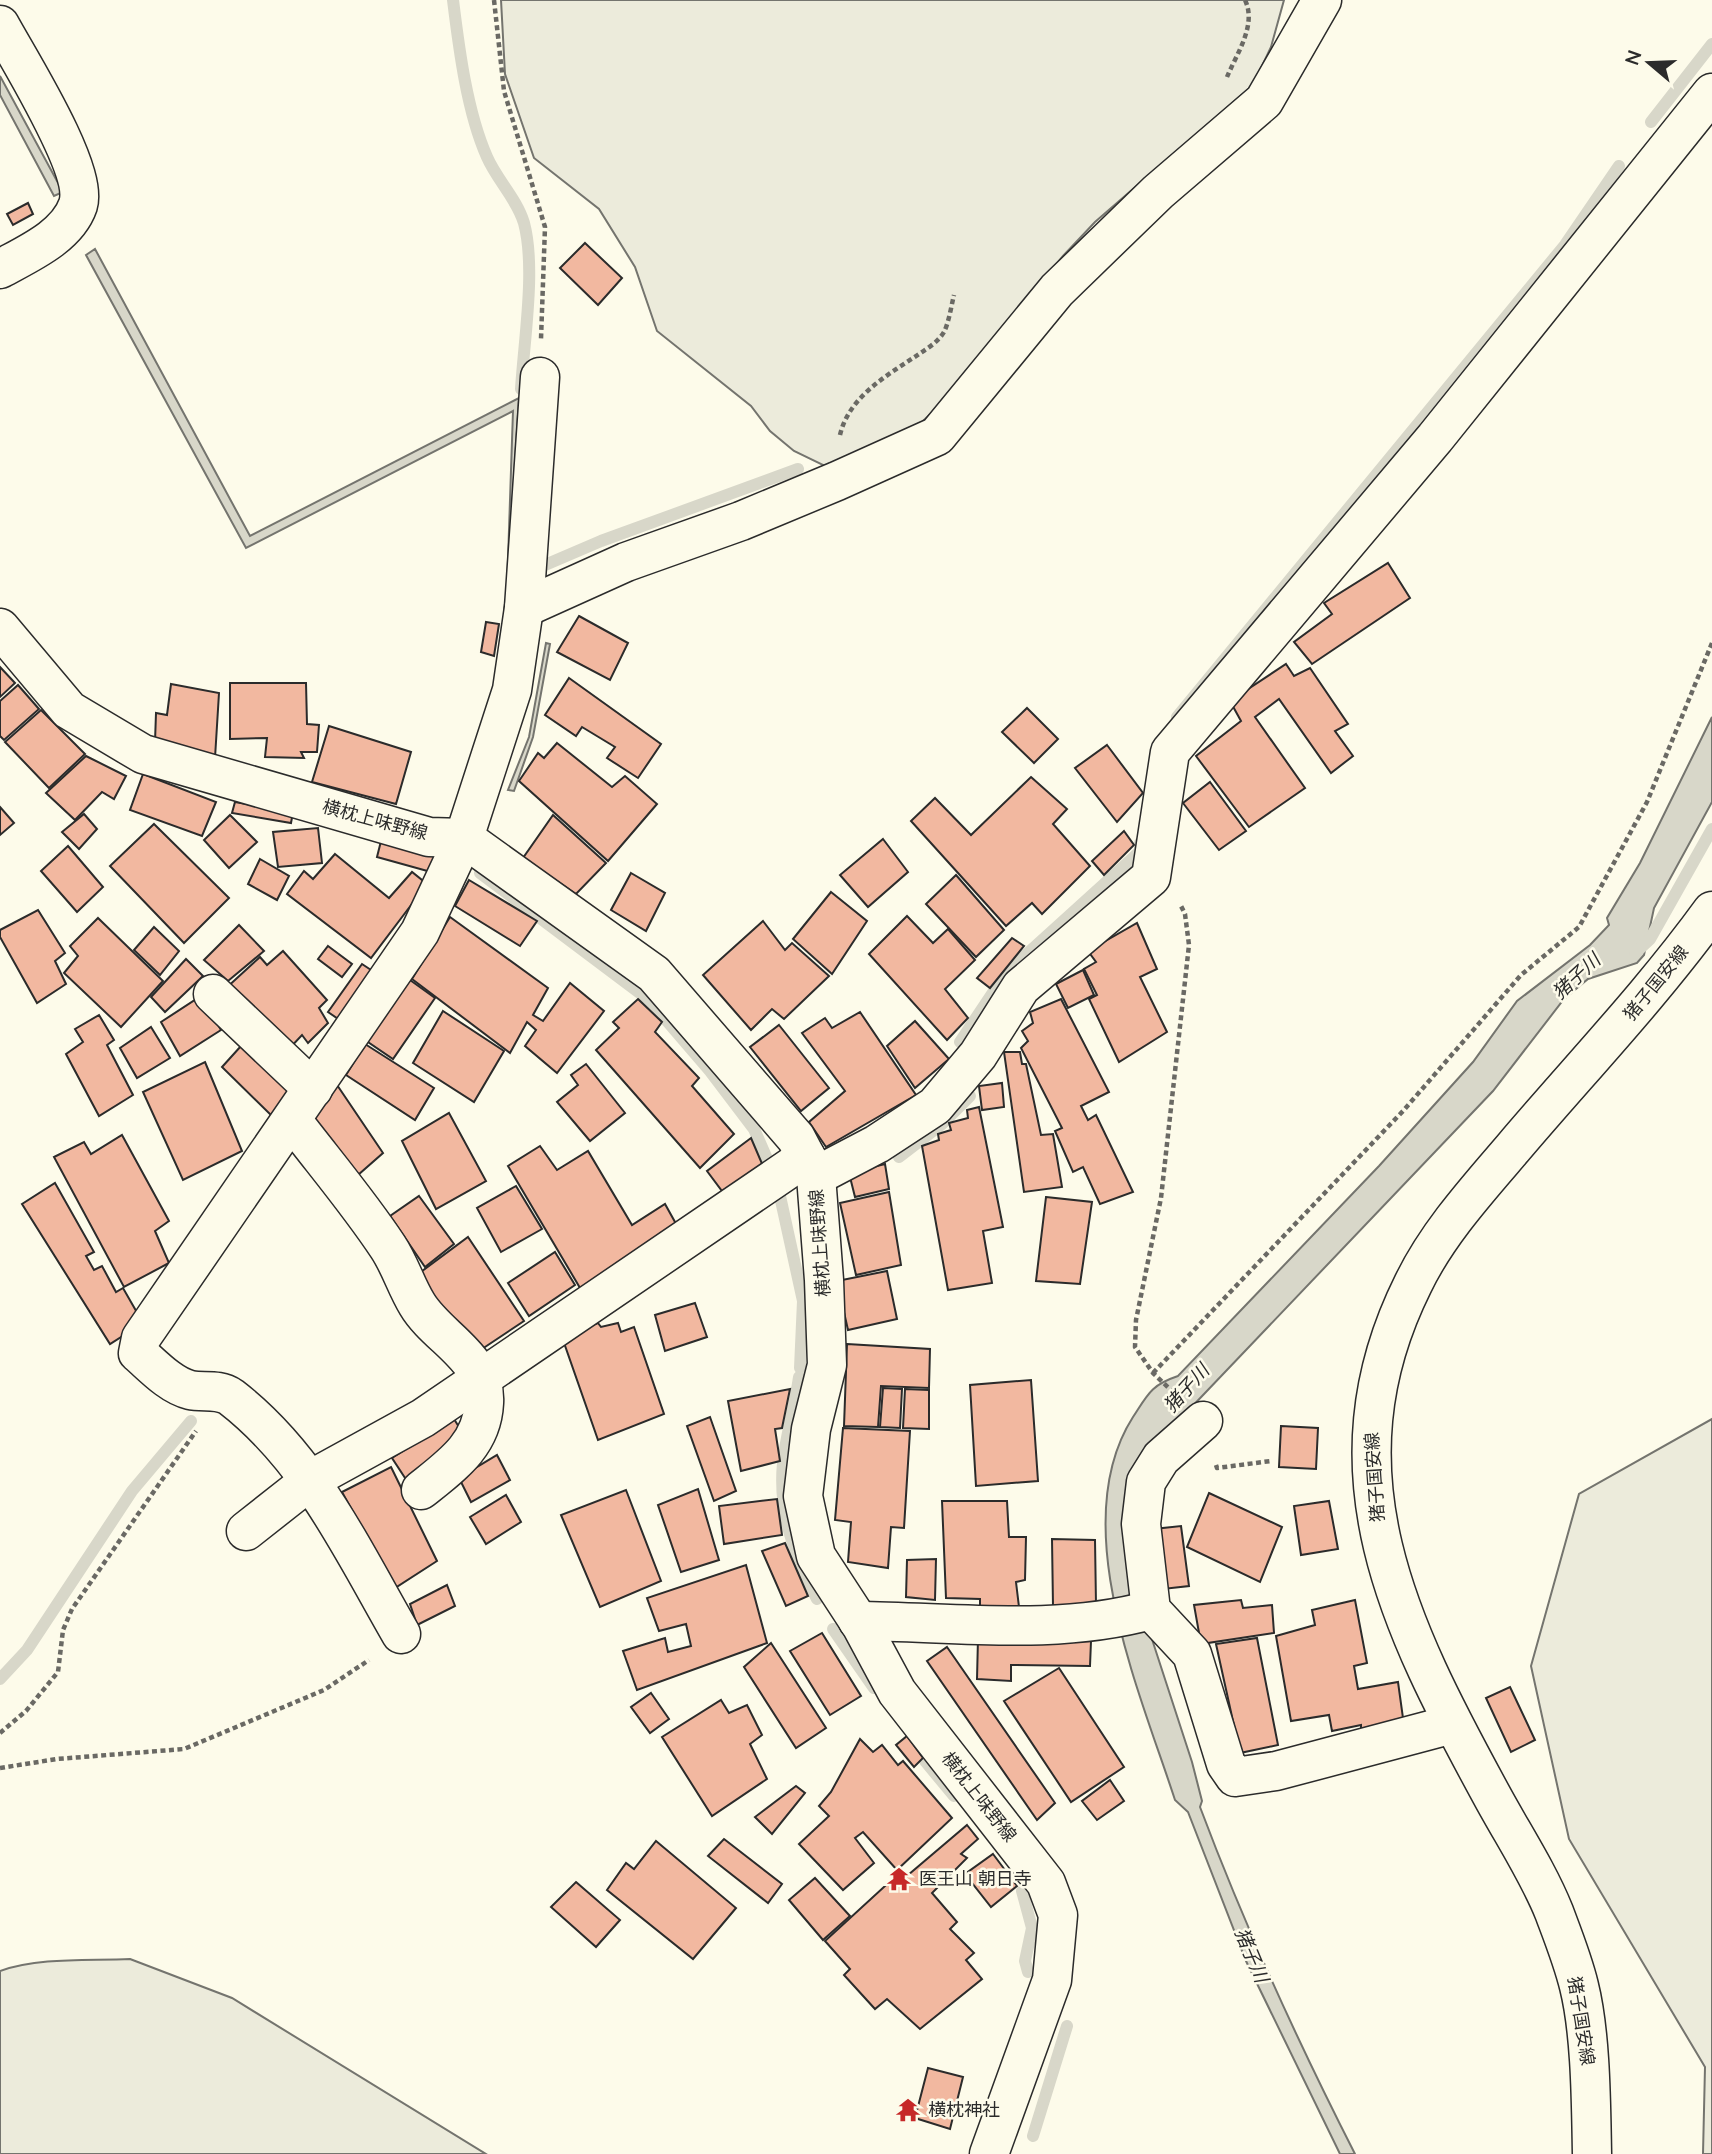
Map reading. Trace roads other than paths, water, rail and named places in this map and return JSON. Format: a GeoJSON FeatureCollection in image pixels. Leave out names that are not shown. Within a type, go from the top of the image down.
{"type":"FeatureCollection","features":[{"type":"Feature","properties":{"kind":"street"},"geometry":{"type":"LineString","coordinates":[[524,608],[626,562],[741,521],[937,436],[1057,290],[1158,192],[1264,101],[1322,0]]}},
{"type":"Feature","properties":{"kind":"street"},"geometry":{"type":"LineString","coordinates":[[0,25],[64,142],[79,186],[78,204],[64,226],[42,246],[0,269]]}},
{"type":"Feature","properties":{"kind":"street"},"geometry":{"type":"LineString","coordinates":[[246,1531],[312,1479],[423,1418],[811,1167],[877,1144],[935,1106],[978,1055],[1021,987],[1151,877],[1170,752],[1435,438],[1712,93]]}},
{"type":"Feature","properties":{"kind":"street"},"geometry":{"type":"LineString","coordinates":[[401,1634],[312,1479],[264,1426],[222,1393],[189,1390],[166,1377],[138,1353],[141,1338],[420,932],[464,838],[512,690],[524,608],[540,377]]}},
{"type":"Feature","properties":{"kind":"street","name":"横枕上味野線"},"geometry":{"type":"LineString","coordinates":[[0,628],[69,710],[143,754],[429,837],[464,838],[654,974],[796,1138],[811,1167],[827,1365],[811,1429],[803,1496],[816,1556],[858,1621],[897,1692],[1045,1884],[1058,1915],[1052,1980],[989,2154]]}},
{"type":"Feature","properties":{"kind":"street","name":"猪子国安線"},"geometry":{"type":"LineString","coordinates":[[1592,2154],[1590,2087],[1580,1987],[1553,1909],[1452,1724],[1395,1597],[1375,1516],[1370,1432],[1384,1353],[1413,1282],[1467,1202],[1665,976],[1712,911]]}},
{"type":"Feature","properties":{"kind":"street"},"geometry":{"type":"LineString","coordinates":[[213,994],[313,1089]]}},
{"type":"Feature","properties":{"kind":"street"},"geometry":{"type":"LineString","coordinates":[[292,1120],[389,1248],[418,1307],[468,1359],[481,1378],[484,1403],[475,1439],[464,1456],[421,1490]]}},
{"type":"Feature","properties":{"kind":"street"},"geometry":{"type":"LineString","coordinates":[[1203,1421],[1161,1458],[1146,1482],[1142,1524],[1151,1610],[1192,1654],[1226,1764],[1236,1777],[1276,1771],[1452,1724]]}},
{"type":"Feature","properties":{"kind":"street"},"geometry":{"type":"LineString","coordinates":[[858,1621],[978,1626],[1108,1622],[1151,1610]]}},
{"type":"Feature","properties":{"kind":"water"},"geometry":{"type":"Polygon","coordinates":[[[0,76],[63,192],[54,196],[0,95],[0,76]]]}},
{"type":"Feature","properties":{"kind":"water"},"geometry":{"type":"Polygon","coordinates":[[[95,249],[250,536],[519,398],[507,589],[513,411],[246,548],[86,255],[95,249]]]}},
{"type":"Feature","properties":{"kind":"water"},"geometry":{"type":"Polygon","coordinates":[[[546,643],[550,644],[533,737],[514,791],[508,790],[529,737],[546,643]]]}},
{"type":"Feature","properties":{"kind":"water","name":"猪子川"},"geometry":{"type":"Polygon","coordinates":[[[1712,717],[1712,802],[1654,908],[1644,955],[1637,963],[1588,979],[1564,999],[1493,1091],[1164,1436],[1148,1627],[1192,1762],[1202,1801],[1200,1807],[1217,1852],[1273,1983],[1355,2154],[1340,2154],[1246,1961],[1188,1812],[1175,1800],[1144,1710],[1115,1608],[1107,1556],[1106,1506],[1114,1459],[1133,1417],[1151,1391],[1178,1376],[1379,1166],[1473,1062],[1517,1001],[1590,945],[1609,925],[1607,918],[1640,863],[1712,717]]]}},
{"type":"Feature","properties":{"kind":"waterway"},"geometry":{"type":"LineString","coordinates":[[453,0],[461,59],[480,139],[491,165],[524,223],[529,282],[521,389]]}},
{"type":"Feature","properties":{"kind":"waterway"},"geometry":{"type":"LineString","coordinates":[[1651,122],[1712,44]]}},
{"type":"Feature","properties":{"kind":"waterway"},"geometry":{"type":"LineString","coordinates":[[1177,717],[1565,245],[1619,166]]}},
{"type":"Feature","properties":{"kind":"waterway"},"geometry":{"type":"LineString","coordinates":[[545,565],[601,541],[798,469]]}},
{"type":"Feature","properties":{"kind":"waterway"},"geometry":{"type":"LineString","coordinates":[[1635,953],[1650,939],[1712,829]]}},
{"type":"Feature","properties":{"kind":"waterway"},"geometry":{"type":"LineString","coordinates":[[960,1042],[1006,973],[1134,857],[1140,851],[1140,843]]}},
{"type":"Feature","properties":{"kind":"waterway"},"geometry":{"type":"LineString","coordinates":[[480,873],[649,1000],[710,1071],[754,1129],[771,1168]]}},
{"type":"Feature","properties":{"kind":"waterway"},"geometry":{"type":"LineString","coordinates":[[899,1157],[942,1124],[970,1096]]}},
{"type":"Feature","properties":{"kind":"waterway"},"geometry":{"type":"LineString","coordinates":[[780,1196],[803,1301],[800,1368]]}},
{"type":"Feature","properties":{"kind":"waterway"},"geometry":{"type":"LineString","coordinates":[[799,1377],[784,1452],[783,1500],[795,1550],[817,1599]]}},
{"type":"Feature","properties":{"kind":"waterway"},"geometry":{"type":"LineString","coordinates":[[0,1679],[27,1650],[132,1491],[191,1421]]}},
{"type":"Feature","properties":{"kind":"waterway"},"geometry":{"type":"LineString","coordinates":[[833,1629],[874,1688]]}},
{"type":"Feature","properties":{"kind":"waterway"},"geometry":{"type":"LineString","coordinates":[[925,1761],[954,1796]]}},
{"type":"Feature","properties":{"kind":"waterway"},"geometry":{"type":"LineString","coordinates":[[1022,1891],[1032,1928],[1025,1961],[1028,1972]]}},
{"type":"Feature","properties":{"kind":"waterway"},"geometry":{"type":"LineString","coordinates":[[1033,2136],[1067,2026]]}},
{"type":"Feature","properties":{"kind":"place","name":"医王山 朝日寺"},"geometry":{"type":"Point","coordinates":[899,1879]}},
{"type":"Feature","properties":{"kind":"place","name":"横枕神社"},"geometry":{"type":"Point","coordinates":[908,2110]}}]}
